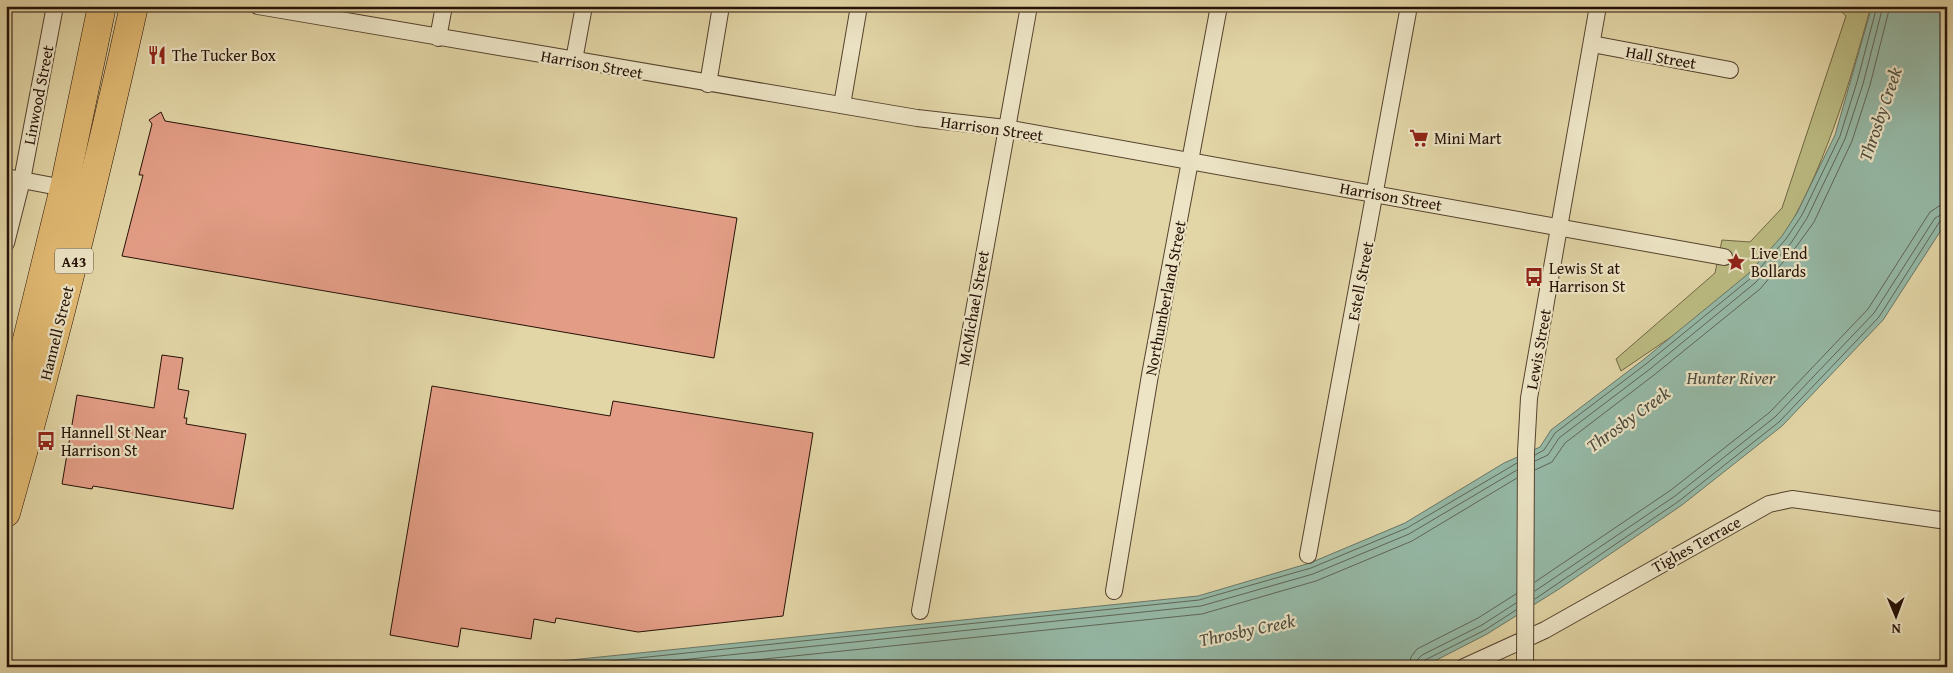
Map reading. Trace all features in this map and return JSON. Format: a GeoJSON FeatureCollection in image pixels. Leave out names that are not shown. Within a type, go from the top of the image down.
{"type":"FeatureCollection","features":[{"type":"Feature","properties":{"kind":"highway","name":"Hannell Street"},"geometry":{"type":"LineString","coordinates":[[6,425],[64,188],[102,6]]}},
{"type":"Feature","properties":{"kind":"highway","name":"Hannell Street"},"geometry":{"type":"LineString","coordinates":[[6,513],[41,390],[91,195],[134,6]]}},
{"type":"Feature","properties":{"kind":"street","name":"Linwood Street"},"geometry":{"type":"LineString","coordinates":[[6,243],[14,178],[55,6]]}},
{"type":"Feature","properties":{"kind":"street","name":"Harrison Street"},"geometry":{"type":"LineString","coordinates":[[258,6],[301,10],[438,38],[708,84],[917,118],[1006,128],[1724,257]]}},
{"type":"Feature","properties":{"kind":"street"},"geometry":{"type":"LineString","coordinates":[[438,38],[444,6]]}},
{"type":"Feature","properties":{"kind":"street"},"geometry":{"type":"LineString","coordinates":[[574,60],[584,6]]}},
{"type":"Feature","properties":{"kind":"street"},"geometry":{"type":"LineString","coordinates":[[708,84],[721,6]]}},
{"type":"Feature","properties":{"kind":"street"},"geometry":{"type":"LineString","coordinates":[[842,105],[859,6]]}},
{"type":"Feature","properties":{"kind":"street","name":"McMichael Street"},"geometry":{"type":"LineString","coordinates":[[920,611],[1029,6]]}},
{"type":"Feature","properties":{"kind":"street","name":"Northumberland Street"},"geometry":{"type":"LineString","coordinates":[[1114,591],[1150,375],[1219,6]]}},
{"type":"Feature","properties":{"kind":"street","name":"Estell Street"},"geometry":{"type":"LineString","coordinates":[[1308,555],[1409,6]]}},
{"type":"Feature","properties":{"kind":"street","name":"Lewis Street"},"geometry":{"type":"LineString","coordinates":[[1525,667],[1526,452],[1529,398],[1598,6]]}},
{"type":"Feature","properties":{"kind":"street","name":"Hall Street"},"geometry":{"type":"LineString","coordinates":[[1592,44],[1730,70]]}},
{"type":"Feature","properties":{"kind":"street"},"geometry":{"type":"LineString","coordinates":[[14,178],[64,188]]}},
{"type":"Feature","properties":{"kind":"street","name":"Tighes Terrace"},"geometry":{"type":"LineString","coordinates":[[1464,667],[1544,630],[1769,504],[1792,499],[1947,521]]}},
{"type":"Feature","properties":{"kind":"green space"},"geometry":{"type":"Polygon","coordinates":[[[1835,6],[1871,6],[1854,67],[1833,129],[1794,218],[1774,251],[1734,293],[1725,293],[1699,318],[1621,371],[1616,359],[1715,273],[1722,240],[1750,242],[1782,208],[1846,16],[1835,6]]]}},
{"type":"Feature","properties":{"kind":"water","name":"Hunter River"},"geometry":{"type":"Polygon","coordinates":[[[1872,6],[1947,6],[1947,221],[1883,320],[1782,426],[1682,505],[1559,589],[1487,634],[1423,667],[502,667],[1198,596],[1310,563],[1405,523],[1504,463],[1540,447],[1551,430],[1643,360],[1748,274],[1782,236],[1797,213],[1835,135],[1872,6]]]}},
{"type":"Feature","properties":{"kind":"building"},"geometry":{"type":"Polygon","coordinates":[[[161,112],[165,121],[737,218],[714,358],[122,256],[143,175],[139,175],[152,124],[149,120],[161,112]]]}},
{"type":"Feature","properties":{"kind":"building"},"geometry":{"type":"Polygon","coordinates":[[[162,355],[183,358],[178,389],[189,391],[184,418],[187,418],[186,424],[246,434],[233,509],[93,486],[92,489],[62,484],[77,395],[154,408],[162,355]]]}},
{"type":"Feature","properties":{"kind":"building"},"geometry":{"type":"Polygon","coordinates":[[[432,386],[610,416],[613,401],[813,433],[783,616],[638,632],[556,618],[555,623],[534,619],[531,639],[461,628],[458,647],[390,635],[432,386]]]}},
{"type":"Feature","properties":{"kind":"place","name":"The Tucker Box"},"geometry":{"type":"Point","coordinates":[157,55]}},
{"type":"Feature","properties":{"kind":"place","name":"Mini Mart"},"geometry":{"type":"Point","coordinates":[1419,138]}},
{"type":"Feature","properties":{"kind":"place","name":"Live End Bollards"},"geometry":{"type":"Point","coordinates":[1736,262]}},
{"type":"Feature","properties":{"kind":"place","name":"Lewis St at Harrison St"},"geometry":{"type":"Point","coordinates":[1534,277]}},
{"type":"Feature","properties":{"kind":"place","name":"Hannell St Near Harrison St"},"geometry":{"type":"Point","coordinates":[46,441]}},
{"type":"Feature","properties":{"kind":"water label","name":"Throsby Creek"},"geometry":{"type":"Point","coordinates":[1880,114]}},
{"type":"Feature","properties":{"kind":"water label","name":"Throsby Creek"},"geometry":{"type":"Point","coordinates":[1628,419]}},
{"type":"Feature","properties":{"kind":"water label","name":"Throsby Creek"},"geometry":{"type":"Point","coordinates":[1247,630]}}]}
